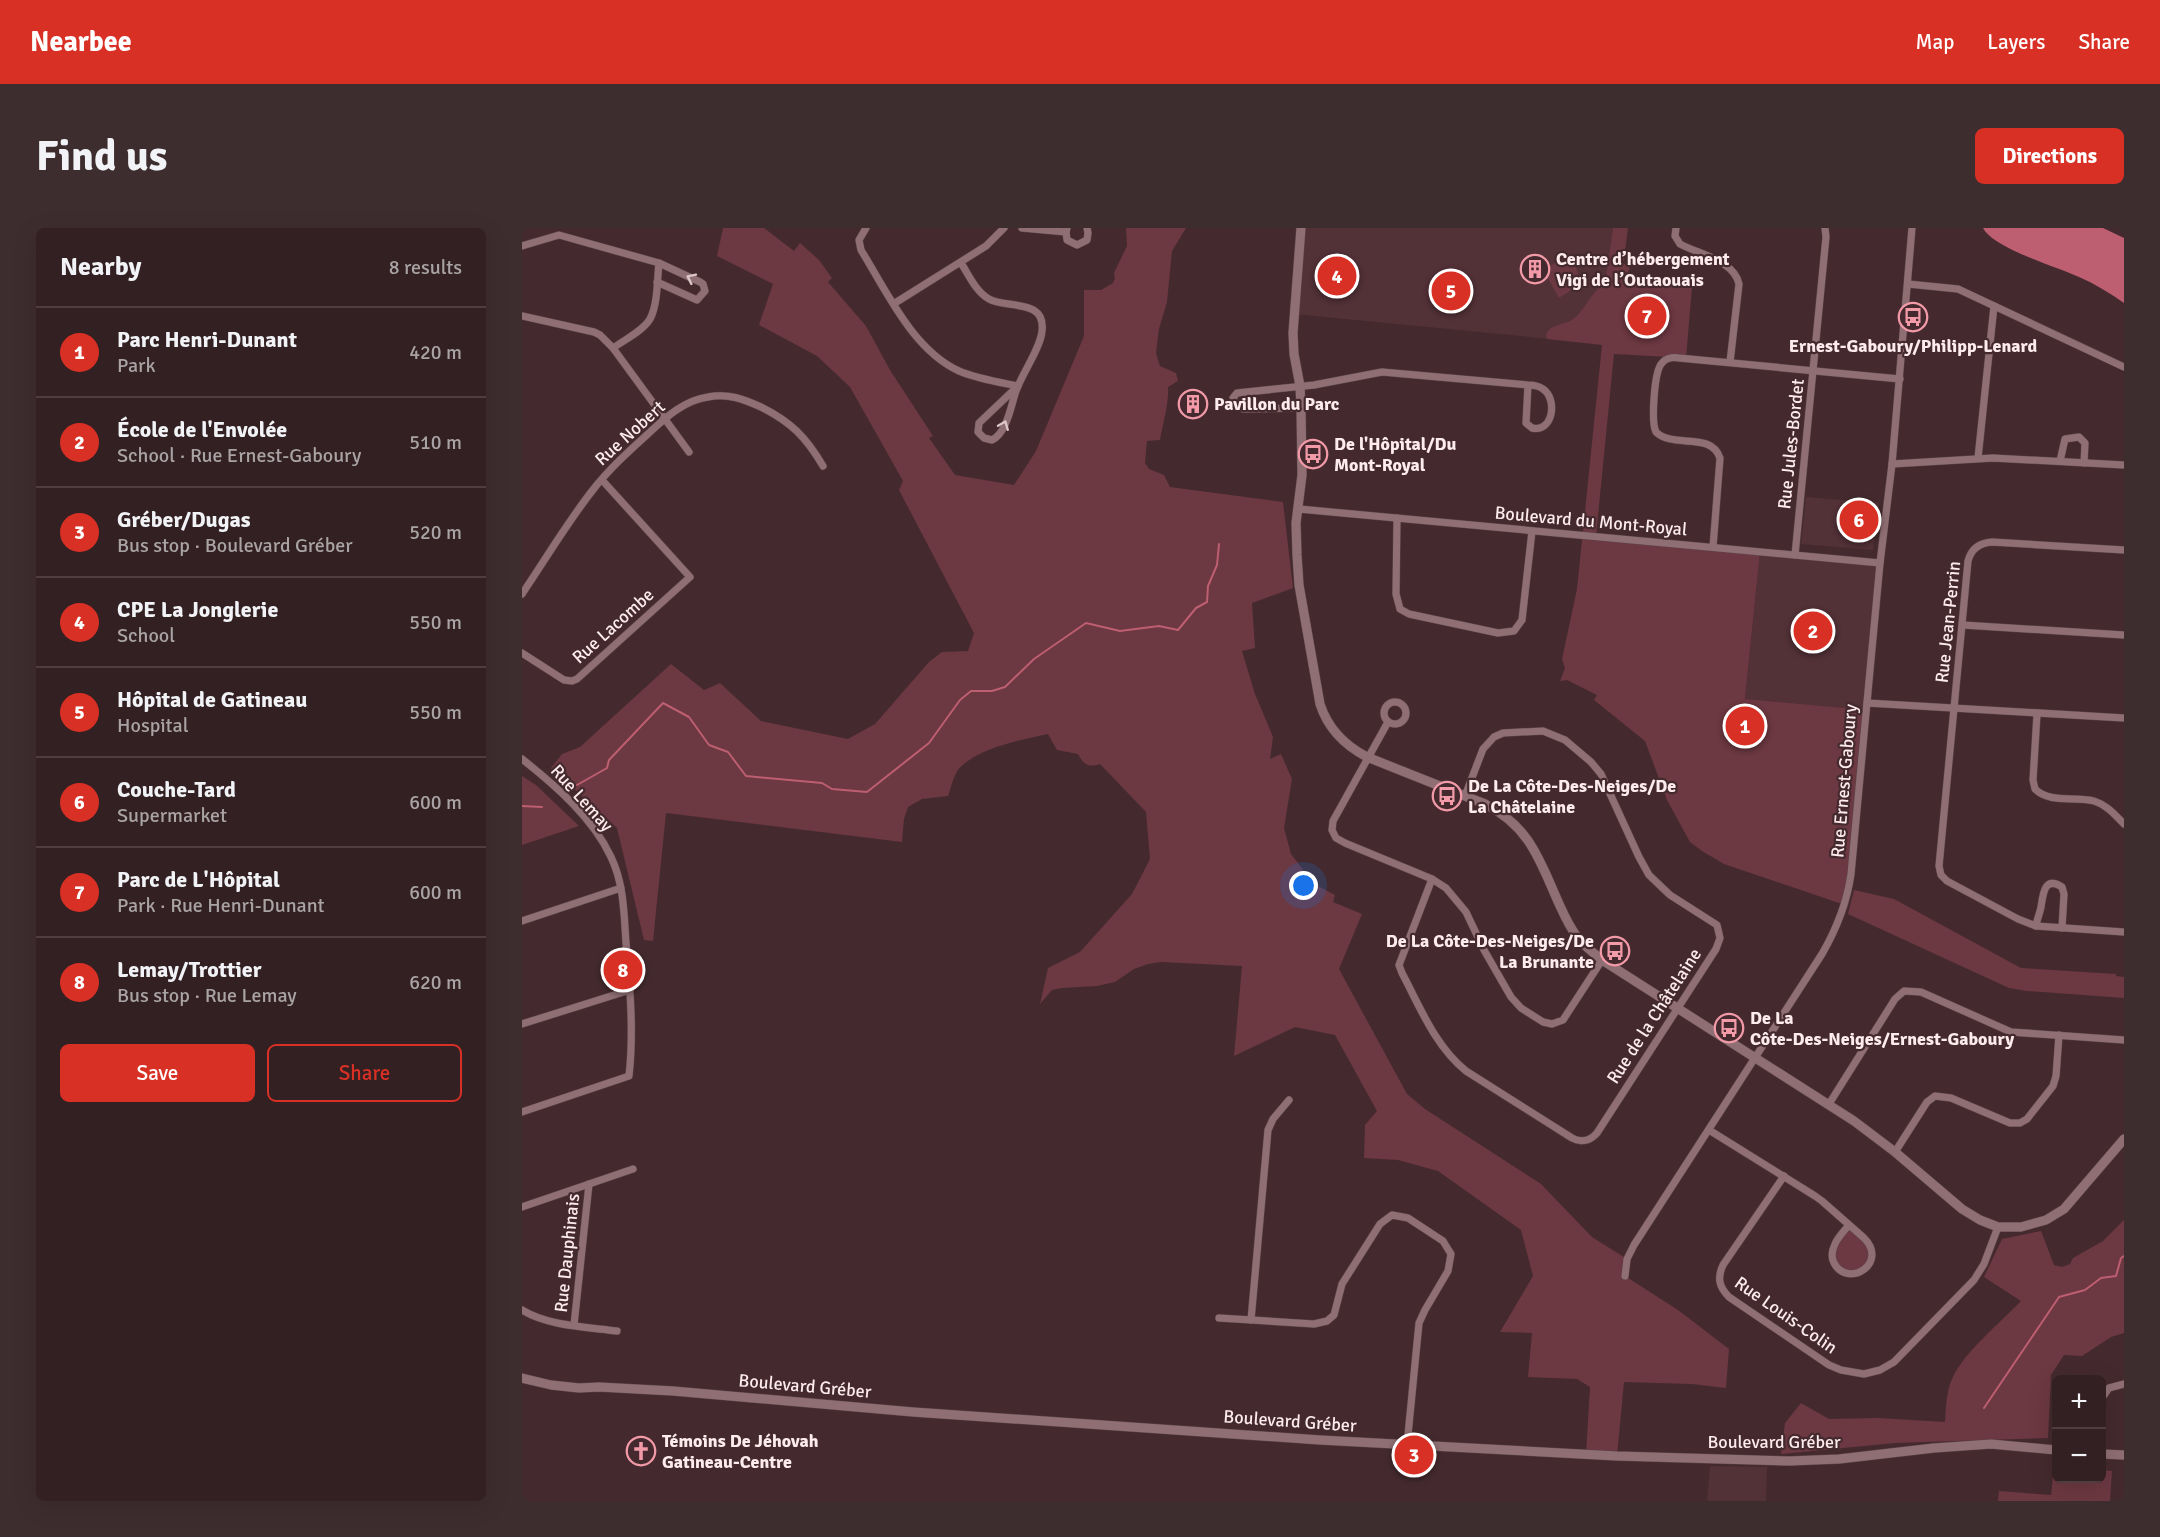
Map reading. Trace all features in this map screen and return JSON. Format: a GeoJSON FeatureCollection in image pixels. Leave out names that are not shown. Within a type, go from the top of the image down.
{"type":"FeatureCollection","features":[{"type":"Feature","properties":{"kind":"street"},"geometry":{"type":"LineString","coordinates":[[866,228],[860,235],[861,250],[915,336],[948,364],[968,374],[1018,386]]}},
{"type":"Feature","properties":{"kind":"street"},"geometry":{"type":"LineString","coordinates":[[895,303],[961,263],[991,242],[1004,228]]}},
{"type":"Feature","properties":{"kind":"street"},"geometry":{"type":"LineString","coordinates":[[1022,228],[1066,230],[1070,243],[1081,245],[1088,236],[1087,228]]}},
{"type":"Feature","properties":{"kind":"street"},"geometry":{"type":"LineString","coordinates":[[1301,228],[1293,333],[1301,408],[1302,475],[1296,523],[1299,585],[1320,704],[1327,721],[1338,736],[1350,748],[1367,757],[1503,813],[1522,830],[1572,930],[1584,945],[1602,960],[1828,1104],[1895,1152],[1962,1209],[1980,1220],[1998,1227],[2021,1227],[2038,1223],[2059,1213],[2124,1139]]}},
{"type":"Feature","properties":{"kind":"street"},"geometry":{"type":"LineString","coordinates":[[1676,228],[1675,236],[1680,244],[1728,267],[1737,278],[1739,284],[1730,362]]}},
{"type":"Feature","properties":{"kind":"street","name":"Rue Jules-Bordet"},"geometry":{"type":"LineString","coordinates":[[1795,555],[1826,237],[1825,228]]}},
{"type":"Feature","properties":{"kind":"street","name":"Rue Ernest-Gaboury"},"geometry":{"type":"LineString","coordinates":[[1624,1276],[1627,1259],[1634,1245],[1828,943],[1843,912],[1851,874],[1880,563],[1892,464],[1912,228]]}},
{"type":"Feature","properties":{"kind":"street"},"geometry":{"type":"LineString","coordinates":[[522,246],[559,235],[659,263],[704,284],[705,291],[704,295],[697,300],[657,282]]}},
{"type":"Feature","properties":{"kind":"street"},"geometry":{"type":"LineString","coordinates":[[613,348],[650,319],[659,263]]}},
{"type":"Feature","properties":{"kind":"street"},"geometry":{"type":"LineString","coordinates":[[961,263],[979,290],[988,298],[1000,303],[1026,307],[1038,314],[1041,319],[1042,335],[1018,386],[1000,435],[992,440],[984,438],[978,432],[979,423],[1018,386]]}},
{"type":"Feature","properties":{"kind":"street"},"geometry":{"type":"LineString","coordinates":[[1908,284],[1958,289],[2124,367]]}},
{"type":"Feature","properties":{"kind":"street"},"geometry":{"type":"LineString","coordinates":[[1978,458],[1994,306]]}},
{"type":"Feature","properties":{"kind":"street"},"geometry":{"type":"LineString","coordinates":[[522,316],[594,332],[604,338],[689,452]]}},
{"type":"Feature","properties":{"kind":"street"},"geometry":{"type":"LineString","coordinates":[[1713,547],[1719,453],[1707,443],[1665,438],[1656,432],[1653,419],[1658,372],[1665,360],[1674,357],[1900,379]]}},
{"type":"Feature","properties":{"kind":"street"},"geometry":{"type":"LineString","coordinates":[[1301,408],[1244,409],[1236,406],[1233,398],[1237,393],[1300,386],[1382,372],[1528,385],[1542,388],[1550,397],[1550,419],[1548,424],[1541,429],[1532,428],[1526,423],[1528,385]]}},
{"type":"Feature","properties":{"kind":"street","name":"Rue Nobert"},"geometry":{"type":"LineString","coordinates":[[522,594],[602,480],[620,459],[664,418],[701,398],[719,396],[741,399],[789,423],[802,436],[823,466]]}},
{"type":"Feature","properties":{"kind":"street"},"geometry":{"type":"LineString","coordinates":[[2060,461],[2063,441],[2067,437],[2079,437],[2085,443],[2084,463]]}},
{"type":"Feature","properties":{"kind":"street"},"geometry":{"type":"LineString","coordinates":[[1892,464],[1978,458],[2124,465]]}},
{"type":"Feature","properties":{"kind":"street","name":"Rue Lacombe"},"geometry":{"type":"LineString","coordinates":[[522,653],[564,680],[577,679],[690,577],[602,480]]}},
{"type":"Feature","properties":{"kind":"street","name":"Boulevard du Mont-Royal"},"geometry":{"type":"LineString","coordinates":[[1299,509],[1880,563]]}},
{"type":"Feature","properties":{"kind":"street"},"geometry":{"type":"LineString","coordinates":[[1397,518],[1396,594],[1400,609],[1409,614],[1504,633],[1518,628],[1522,620],[1532,531]]}},
{"type":"Feature","properties":{"kind":"street","name":"Rue Jean-Perrin"},"geometry":{"type":"LineString","coordinates":[[2124,550],[1992,542],[1980,544],[1969,555],[1939,866],[1941,875],[1947,881],[2018,920],[2036,926],[2124,932]]}},
{"type":"Feature","properties":{"kind":"street"},"geometry":{"type":"LineString","coordinates":[[1963,625],[2124,635]]}},
{"type":"Feature","properties":{"kind":"street","name":"Rue Jean-Perrin"},"geometry":{"type":"LineString","coordinates":[[1867,703],[2124,718]]}},
{"type":"Feature","properties":{"kind":"street"},"geometry":{"type":"LineString","coordinates":[[2037,714],[2033,780],[2035,789],[2048,797],[2089,800],[2101,804],[2111,810],[2124,824]]}},
{"type":"Feature","properties":{"kind":"street"},"geometry":{"type":"LineString","coordinates":[[1388,723],[1333,820],[1332,830],[1341,842],[1432,879],[1446,888],[1457,899],[1511,997],[1521,1008],[1543,1022],[1552,1024],[1563,1020],[1602,960]]}},
{"type":"Feature","properties":{"kind":"street","name":"Rue de la Châtelaine"},"geometry":{"type":"LineString","coordinates":[[1432,879],[1400,961],[1402,973],[1442,1047],[1466,1071],[1572,1138],[1586,1141],[1597,1133],[1716,949],[1720,931],[1714,922],[1670,895],[1649,875],[1604,780],[1591,762],[1565,740],[1549,732],[1538,731],[1498,735],[1490,740],[1483,749],[1465,796]]}},
{"type":"Feature","properties":{"kind":"street","name":"Rue Lemay"},"geometry":{"type":"LineString","coordinates":[[522,759],[552,785],[598,836],[612,859],[621,888],[630,990],[632,1049],[629,1076],[522,1112]]}},
{"type":"Feature","properties":{"kind":"street"},"geometry":{"type":"LineString","coordinates":[[2036,926],[2043,890],[2046,886],[2054,884],[2062,887],[2064,894],[2062,928]]}},
{"type":"Feature","properties":{"kind":"street"},"geometry":{"type":"LineString","coordinates":[[522,921],[621,888]]}},
{"type":"Feature","properties":{"kind":"street"},"geometry":{"type":"LineString","coordinates":[[522,1024],[630,990]]}},
{"type":"Feature","properties":{"kind":"street"},"geometry":{"type":"LineString","coordinates":[[1828,1104],[1894,999],[1904,991],[1921,992],[2004,1030],[2124,1040]]}},
{"type":"Feature","properties":{"kind":"street"},"geometry":{"type":"LineString","coordinates":[[1895,1152],[1928,1102],[1935,1096],[1951,1098],[2010,1124],[2020,1123],[2027,1119],[2054,1086],[2059,1035]]}},
{"type":"Feature","properties":{"kind":"street"},"geometry":{"type":"LineString","coordinates":[[1251,1320],[1268,1130],[1272,1119],[1289,1100]]}},
{"type":"Feature","properties":{"kind":"street"},"geometry":{"type":"LineString","coordinates":[[1709,1130],[1815,1196],[1867,1240],[1872,1253],[1870,1264],[1853,1274],[1837,1267],[1832,1253],[1835,1243],[1849,1225]]}},
{"type":"Feature","properties":{"kind":"street"},"geometry":{"type":"LineString","coordinates":[[522,1207],[633,1169]]}},
{"type":"Feature","properties":{"kind":"street","name":"Rue Louis-Colin"},"geometry":{"type":"LineString","coordinates":[[1784,1176],[1723,1265],[1719,1275],[1720,1286],[1728,1297],[1829,1365],[1849,1372],[1864,1374],[1880,1370],[1894,1362],[1974,1280],[1984,1264],[1998,1227]]}},
{"type":"Feature","properties":{"kind":"street","name":"Rue Dauphinais"},"geometry":{"type":"LineString","coordinates":[[574,1325],[589,1184]]}},
{"type":"Feature","properties":{"kind":"street"},"geometry":{"type":"LineString","coordinates":[[1219,1318],[1314,1324],[1327,1321],[1334,1314],[1342,1284],[1380,1224],[1392,1215],[1408,1218],[1443,1242],[1450,1250],[1450,1265],[1419,1323],[1407,1445]]}},
{"type":"Feature","properties":{"kind":"street"},"geometry":{"type":"LineString","coordinates":[[522,1310],[532,1316],[574,1325],[617,1330]]}},
{"type":"Feature","properties":{"kind":"street","name":"Boulevard Gréber"},"geometry":{"type":"LineString","coordinates":[[522,1378],[551,1385],[579,1388],[599,1387],[673,1392],[1407,1445],[1597,1455],[1772,1461],[1839,1459],[1991,1444],[2052,1450]]}},
{"type":"Feature","properties":{"kind":"street"},"geometry":{"type":"LineString","coordinates":[[2106,1392],[2109,1388],[2124,1384]]}},
{"type":"Feature","properties":{"kind":"street"},"geometry":{"type":"LineString","coordinates":[[2106,1454],[2124,1455]]}},
{"type":"Feature","properties":{"kind":"shaded area"},"geometry":{"type":"Polygon","coordinates":[[[723,228],[764,228],[794,251],[800,243],[819,260],[832,278],[828,282],[866,326],[890,370],[933,436],[929,438],[955,475],[1014,485],[1036,451],[1084,336],[1084,290],[1101,290],[1113,283],[1114,273],[1127,246],[1126,228],[1186,228],[1172,251],[1167,302],[1159,329],[1156,353],[1160,366],[1176,373],[1178,381],[1168,387],[1167,407],[1160,440],[1147,441],[1145,463],[1149,469],[1164,475],[1170,487],[1283,502],[1293,588],[1252,603],[1255,648],[1242,651],[1255,694],[1273,737],[1270,759],[1281,754],[1292,779],[1284,828],[1291,854],[1314,884],[1335,895],[1333,902],[1362,914],[1339,969],[1407,1094],[1425,1109],[1541,1184],[1592,1237],[1627,1259],[1625,1276],[1678,1310],[1729,1349],[1726,1388],[1692,1384],[1624,1382],[1617,1456],[1586,1455],[1590,1387],[1577,1379],[1528,1377],[1532,1333],[1500,1332],[1533,1276],[1521,1230],[1438,1171],[1398,1160],[1364,1158],[1365,1125],[1377,1111],[1335,1035],[1295,1027],[1234,1056],[1242,966],[1161,962],[1148,964],[1134,969],[1115,982],[1052,990],[1040,1004],[1048,968],[1080,952],[1132,894],[1150,859],[1146,812],[1100,764],[1089,765],[1084,763],[1078,754],[1057,750],[1048,734],[1000,746],[966,762],[956,773],[948,796],[922,799],[908,807],[904,819],[902,842],[666,813],[653,941],[644,940],[617,828],[551,768],[562,754],[580,747],[671,664],[704,690],[720,683],[761,721],[848,739],[875,724],[929,662],[942,652],[968,651],[974,633],[899,490],[903,481],[850,387],[817,356],[759,325],[773,284],[717,256],[723,228]]]}},
{"type":"Feature","properties":{"kind":"shaded area"},"geometry":{"type":"Polygon","coordinates":[[[1301,228],[1613,228],[1602,344],[1294,314],[1301,228]]]}},
{"type":"Feature","properties":{"kind":"shaded area"},"geometry":{"type":"Polygon","coordinates":[[[1613,228],[1628,228],[1624,260],[1621,263],[1628,265],[1630,268],[1627,274],[1635,282],[1692,287],[1686,358],[1614,354],[1596,536],[1760,552],[1745,699],[1866,710],[1845,905],[1724,864],[1690,842],[1667,800],[1645,741],[1594,700],[1597,695],[1567,680],[1560,681],[1565,668],[1562,659],[1577,589],[1602,345],[1547,339],[1546,335],[1550,329],[1573,319],[1596,291],[1605,284],[1613,228]]]}},
{"type":"Feature","properties":{"kind":"shaded area"},"geometry":{"type":"Polygon","coordinates":[[[1983,228],[2103,228],[2124,238],[2124,303],[2085,280],[2012,250],[1999,243],[1983,228]]]}},
{"type":"Feature","properties":{"kind":"shaded area"},"geometry":{"type":"Polygon","coordinates":[[[1569,254],[1576,268],[1578,279],[1573,289],[1559,298],[1546,275],[1549,273],[1546,268],[1569,254]]]}},
{"type":"Feature","properties":{"kind":"shaded area"},"geometry":{"type":"Polygon","coordinates":[[[1806,497],[1879,503],[1873,550],[1801,544],[1806,497]]]}},
{"type":"Feature","properties":{"kind":"shaded area"},"geometry":{"type":"Polygon","coordinates":[[[1760,552],[1880,563],[1866,710],[1745,700],[1760,552]]]}},
{"type":"Feature","properties":{"kind":"shaded area"},"geometry":{"type":"Polygon","coordinates":[[[522,776],[536,785],[579,826],[522,845],[522,776]]]}},
{"type":"Feature","properties":{"kind":"shaded area"},"geometry":{"type":"Polygon","coordinates":[[[1854,890],[1894,899],[2021,968],[2116,974],[2116,976],[2124,977],[2124,998],[2009,988],[1848,914],[1854,890]]]}},
{"type":"Feature","properties":{"kind":"shaded area"},"geometry":{"type":"Polygon","coordinates":[[[2124,1220],[2124,1333],[2111,1337],[2082,1356],[2064,1355],[2051,1375],[2048,1438],[1895,1443],[1781,1454],[1785,1423],[1801,1403],[1829,1419],[1878,1418],[1945,1422],[1949,1389],[1957,1369],[1973,1348],[2021,1301],[1984,1277],[2002,1239],[2041,1231],[2054,1265],[2062,1267],[2103,1241],[2124,1220]]]}},
{"type":"Feature","properties":{"kind":"shaded area"},"geometry":{"type":"Polygon","coordinates":[[[1849,1225],[1871,1247],[1866,1268],[1847,1273],[1833,1258],[1832,1253],[1849,1225]]]}},
{"type":"Feature","properties":{"kind":"shaded area"},"geometry":{"type":"Polygon","coordinates":[[[1710,1466],[1767,1467],[1766,1501],[1707,1501],[1710,1466]]]}},
{"type":"Feature","properties":{"kind":"shaded area"},"geometry":{"type":"Polygon","coordinates":[[[2106,1470],[2112,1471],[2110,1501],[1998,1501],[1999,1491],[2051,1495],[2052,1483],[2106,1483],[2106,1470]]]}},
{"type":"Feature","properties":{"kind":"waterway"},"geometry":{"type":"LineString","coordinates":[[577,785],[607,768],[609,760],[663,703],[689,717],[709,745],[728,752],[746,776],[822,783],[832,789],[867,792],[929,743],[960,700],[971,691],[992,691],[1005,687],[1034,659],[1086,623],[1120,631],[1159,626],[1178,630],[1196,608],[1207,602],[1208,586],[1217,565],[1219,544]]}},
{"type":"Feature","properties":{"kind":"waterway"},"geometry":{"type":"LineString","coordinates":[[522,806],[542,807]]}},
{"type":"Feature","properties":{"kind":"waterway"},"geometry":{"type":"LineString","coordinates":[[1984,1408],[2059,1297],[2085,1290],[2101,1278],[2116,1276],[2121,1258],[2124,1256]]}},
{"type":"Feature","properties":{"kind":"place","name":"Centre d’hébergement Vigi de l’Outaouais"},"geometry":{"type":"Point","coordinates":[1535,269]}},
{"type":"Feature","properties":{"kind":"place","name":"CPE La Jonglerie"},"geometry":{"type":"Point","coordinates":[1337,276]}},
{"type":"Feature","properties":{"kind":"place","name":"Hôpital de Gatineau"},"geometry":{"type":"Point","coordinates":[1451,291]}},
{"type":"Feature","properties":{"kind":"place","name":"Parc de L'Hôpital"},"geometry":{"type":"Point","coordinates":[1647,316]}},
{"type":"Feature","properties":{"kind":"place","name":"Ernest-Gaboury/Philipp-Lenard"},"geometry":{"type":"Point","coordinates":[1913,317]}},
{"type":"Feature","properties":{"kind":"place","name":"Pavillon du Parc"},"geometry":{"type":"Point","coordinates":[1193,404]}},
{"type":"Feature","properties":{"kind":"place","name":"De l'Hôpital/Du Mont-Royal"},"geometry":{"type":"Point","coordinates":[1313,454]}},
{"type":"Feature","properties":{"kind":"place","name":"Couche-Tard"},"geometry":{"type":"Point","coordinates":[1859,520]}},
{"type":"Feature","properties":{"kind":"place","name":"École de l'Envolée"},"geometry":{"type":"Point","coordinates":[1813,631]}},
{"type":"Feature","properties":{"kind":"place","name":"Parc Henri-Dunant"},"geometry":{"type":"Point","coordinates":[1745,726]}},
{"type":"Feature","properties":{"kind":"place","name":"De La Côte-Des-Neiges/De La Châtelaine"},"geometry":{"type":"Point","coordinates":[1447,796]}},
{"type":"Feature","properties":{"kind":"place","name":"De La Côte-Des-Neiges/De La Brunante"},"geometry":{"type":"Point","coordinates":[1615,951]}},
{"type":"Feature","properties":{"kind":"place","name":"Lemay/Trottier"},"geometry":{"type":"Point","coordinates":[623,970]}},
{"type":"Feature","properties":{"kind":"place","name":"De La Côte-Des-Neiges/Ernest-Gaboury"},"geometry":{"type":"Point","coordinates":[1729,1028]}},
{"type":"Feature","properties":{"kind":"place","name":"Témoins De Jéhovah Gatineau-Centre"},"geometry":{"type":"Point","coordinates":[641,1451]}},
{"type":"Feature","properties":{"kind":"place","name":"Gréber/Dugas"},"geometry":{"type":"Point","coordinates":[1414,1455]}}]}
